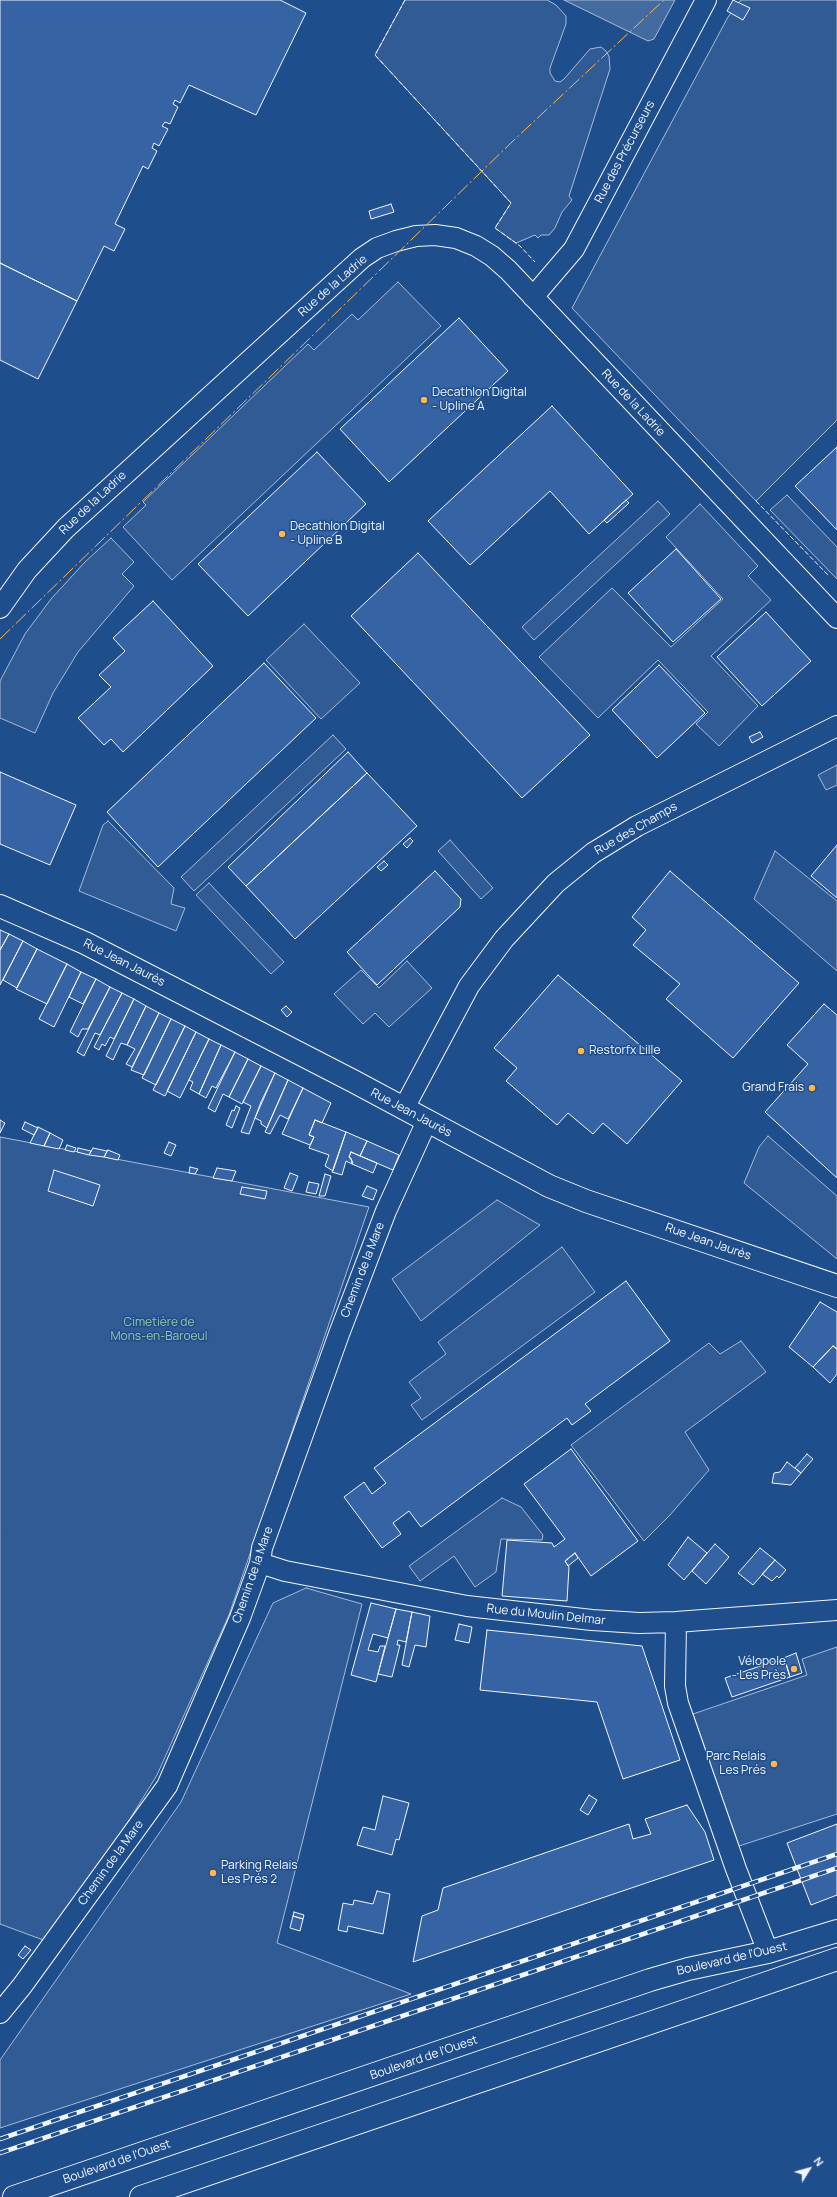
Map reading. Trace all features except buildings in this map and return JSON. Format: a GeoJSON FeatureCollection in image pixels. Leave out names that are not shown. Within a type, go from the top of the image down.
{"type":"FeatureCollection","features":[{"type":"Feature","properties":{"kind":"main road","name":"Rue Jean Jaurès"},"geometry":{"type":"LineString","coordinates":[[0,906],[85,943],[404,1108],[515,1169],[566,1193],[837,1286]]}},
{"type":"Feature","properties":{"kind":"main road","name":"Boulevard de l'Ouest"},"geometry":{"type":"LineString","coordinates":[[14,2197],[650,1980],[688,1969],[768,1952],[837,1931]]}},
{"type":"Feature","properties":{"kind":"main road"},"geometry":{"type":"LineString","coordinates":[[141,2197],[837,1959]]}},
{"type":"Feature","properties":{"kind":"street","name":"Rue des Précurseurs"},"geometry":{"type":"LineString","coordinates":[[533,297],[574,249],[706,0]]}},
{"type":"Feature","properties":{"kind":"street","name":"Rue de la Ladrie"},"geometry":{"type":"LineString","coordinates":[[0,608],[27,570],[66,528],[362,258],[377,248],[396,240],[416,236],[435,235],[456,238],[476,246],[492,256],[533,297],[837,618]]}},
{"type":"Feature","properties":{"kind":"street","name":"Rue des Champs"},"geometry":{"type":"LineString","coordinates":[[404,1108],[469,986],[504,939],[556,883],[593,853],[637,826],[837,726]]}},
{"type":"Feature","properties":{"kind":"street","name":"Chemin de la Mare"},"geometry":{"type":"LineString","coordinates":[[0,2013],[22,1986],[166,1786],[240,1618],[260,1563],[262,1548],[342,1327],[386,1211],[427,1121]]}},
{"type":"Feature","properties":{"kind":"street","name":"Rue du Moulin Delmar"},"geometry":{"type":"LineString","coordinates":[[260,1563],[285,1571],[493,1610],[592,1620],[639,1623],[676,1622],[837,1610]]}},
{"type":"Feature","properties":{"kind":"street"},"geometry":{"type":"LineString","coordinates":[[676,1622],[675,1686],[678,1703],[736,1869],[768,1952]]}},
{"type":"Feature","properties":{"kind":"shaded area"},"geometry":{"type":"Polygon","coordinates":[[[405,0],[547,0],[556,5],[566,16],[566,24],[550,68],[550,73],[555,81],[560,82],[564,79],[590,49],[601,47],[606,51],[609,56],[610,69],[569,196],[572,200],[562,212],[555,228],[549,235],[541,235],[538,238],[535,235],[516,243],[495,228],[511,203],[375,55],[405,0]]]}},
{"type":"Feature","properties":{"kind":"shaded area"},"geometry":{"type":"Polygon","coordinates":[[[564,0],[675,0],[654,39],[648,41],[564,0]]]}},
{"type":"Feature","properties":{"kind":"shaded area"},"geometry":{"type":"Polygon","coordinates":[[[741,0],[837,0],[837,420],[756,501],[572,308],[728,17],[741,0]]]}},
{"type":"Feature","properties":{"kind":"shaded area"},"geometry":{"type":"Polygon","coordinates":[[[398,282],[441,326],[172,580],[123,527],[146,505],[143,502],[308,344],[314,350],[352,314],[358,320],[398,282]]]}},
{"type":"Feature","properties":{"kind":"shaded area"},"geometry":{"type":"Polygon","coordinates":[[[787,495],[837,547],[837,579],[770,510],[787,495]]]}},
{"type":"Feature","properties":{"kind":"shaded area"},"geometry":{"type":"Polygon","coordinates":[[[658,501],[670,514],[534,640],[522,627],[658,501]]]}},
{"type":"Feature","properties":{"kind":"shaded area"},"geometry":{"type":"Polygon","coordinates":[[[700,504],[758,566],[748,576],[771,600],[711,656],[758,706],[719,746],[696,724],[708,712],[658,660],[598,718],[539,657],[612,588],[671,647],[723,599],[666,537],[700,504]]]}},
{"type":"Feature","properties":{"kind":"shaded area"},"geometry":{"type":"Polygon","coordinates":[[[111,538],[134,562],[122,574],[134,586],[78,652],[53,693],[35,733],[0,718],[0,681],[25,634],[51,599],[85,562],[111,538]]]}},
{"type":"Feature","properties":{"kind":"shaded area"},"geometry":{"type":"Polygon","coordinates":[[[304,624],[360,683],[321,719],[266,660],[304,624]]]}},
{"type":"Feature","properties":{"kind":"shaded area"},"geometry":{"type":"Polygon","coordinates":[[[333,735],[346,749],[194,891],[181,877],[333,735]]]}},
{"type":"Feature","properties":{"kind":"shaded area"},"geometry":{"type":"Polygon","coordinates":[[[837,765],[837,785],[826,790],[818,775],[837,765]]]}},
{"type":"Feature","properties":{"kind":"shaded area"},"geometry":{"type":"Polygon","coordinates":[[[108,821],[174,888],[171,904],[185,908],[176,931],[79,891],[103,825],[108,821]]]}},
{"type":"Feature","properties":{"kind":"shaded area"},"geometry":{"type":"Polygon","coordinates":[[[450,840],[493,888],[481,899],[438,851],[450,840]]]}},
{"type":"Feature","properties":{"kind":"shaded area"},"geometry":{"type":"Polygon","coordinates":[[[775,851],[837,901],[837,971],[754,899],[775,851]]]}},
{"type":"Feature","properties":{"kind":"shaded area"},"geometry":{"type":"Polygon","coordinates":[[[209,883],[284,962],[271,974],[196,895],[209,883]]]}},
{"type":"Feature","properties":{"kind":"shaded area"},"geometry":{"type":"Polygon","coordinates":[[[407,961],[432,988],[389,1027],[375,1013],[363,1024],[334,994],[361,970],[379,988],[407,961]]]}},
{"type":"Feature","properties":{"kind":"shaded area"},"geometry":{"type":"Polygon","coordinates":[[[768,1136],[837,1196],[837,1259],[744,1183],[759,1147],[768,1136]]]}},
{"type":"Feature","properties":{"kind":"shaded area","name":"Cimetière de Mons-en-Baroeul"},"geometry":{"type":"Polygon","coordinates":[[[0,1137],[369,1207],[229,1615],[157,1775],[125,1827],[46,1941],[0,1924],[0,1137]]]}},
{"type":"Feature","properties":{"kind":"shaded area"},"geometry":{"type":"Polygon","coordinates":[[[497,1200],[540,1225],[421,1321],[392,1279],[497,1200]]]}},
{"type":"Feature","properties":{"kind":"shaded area"},"geometry":{"type":"Polygon","coordinates":[[[562,1247],[595,1292],[422,1420],[411,1405],[421,1398],[409,1382],[446,1354],[438,1342],[562,1247]]]}},
{"type":"Feature","properties":{"kind":"shaded area"},"geometry":{"type":"Polygon","coordinates":[[[741,1341],[766,1372],[685,1432],[709,1470],[670,1515],[644,1541],[571,1445],[709,1343],[720,1354],[741,1341]]]}},
{"type":"Feature","properties":{"kind":"shaded area"},"geometry":{"type":"Polygon","coordinates":[[[502,1498],[521,1507],[543,1535],[542,1540],[501,1539],[496,1572],[475,1587],[454,1556],[420,1581],[409,1566],[502,1498]]]}},
{"type":"Feature","properties":{"kind":"shaded area","name":"Parking Relais Les Prés 2"},"geometry":{"type":"Polygon","coordinates":[[[306,1588],[362,1604],[277,1943],[411,1994],[0,2128],[0,2060],[181,1802],[273,1603],[306,1588]]]}},
{"type":"Feature","properties":{"kind":"shaded area","name":"Parc Relais Les Prés"},"geometry":{"type":"Polygon","coordinates":[[[837,1647],[837,1814],[739,1846],[693,1714],[807,1675],[802,1659],[837,1647]]]}},
{"type":"Feature","properties":{"kind":"railway"},"geometry":{"type":"LineString","coordinates":[[0,2139],[837,1854]]}},
{"type":"Feature","properties":{"kind":"railway"},"geometry":{"type":"LineString","coordinates":[[0,2153],[837,1868]]}},
{"type":"Feature","properties":{"kind":"fence"},"geometry":{"type":"LineString","coordinates":[[405,0],[375,55],[511,203],[495,228],[520,246],[535,262]]}},
{"type":"Feature","properties":{"kind":"fence"},"geometry":{"type":"LineString","coordinates":[[756,501],[829,576]]}},
{"type":"Feature","properties":{"kind":"power"},"geometry":{"type":"LineString","coordinates":[[0,639],[514,140],[664,0]]}},
{"type":"Feature","properties":{"kind":"place","name":"Decathlon Digital - Upline A"},"geometry":{"type":"Point","coordinates":[424,400]}},
{"type":"Feature","properties":{"kind":"place","name":"Decathlon Digital - Upline B"},"geometry":{"type":"Point","coordinates":[282,534]}},
{"type":"Feature","properties":{"kind":"place","name":"Restorfx Lille"},"geometry":{"type":"Point","coordinates":[581,1051]}},
{"type":"Feature","properties":{"kind":"place","name":"Grand Frais"},"geometry":{"type":"Point","coordinates":[812,1088]}},
{"type":"Feature","properties":{"kind":"place","name":"Vélopole - Les Près"},"geometry":{"type":"Point","coordinates":[794,1669]}},
{"type":"Feature","properties":{"kind":"place","name":"Parc Relais Les Prés"},"geometry":{"type":"Point","coordinates":[774,1764]}},
{"type":"Feature","properties":{"kind":"place","name":"Parking Relais Les Prés 2"},"geometry":{"type":"Point","coordinates":[213,1873]}}]}
